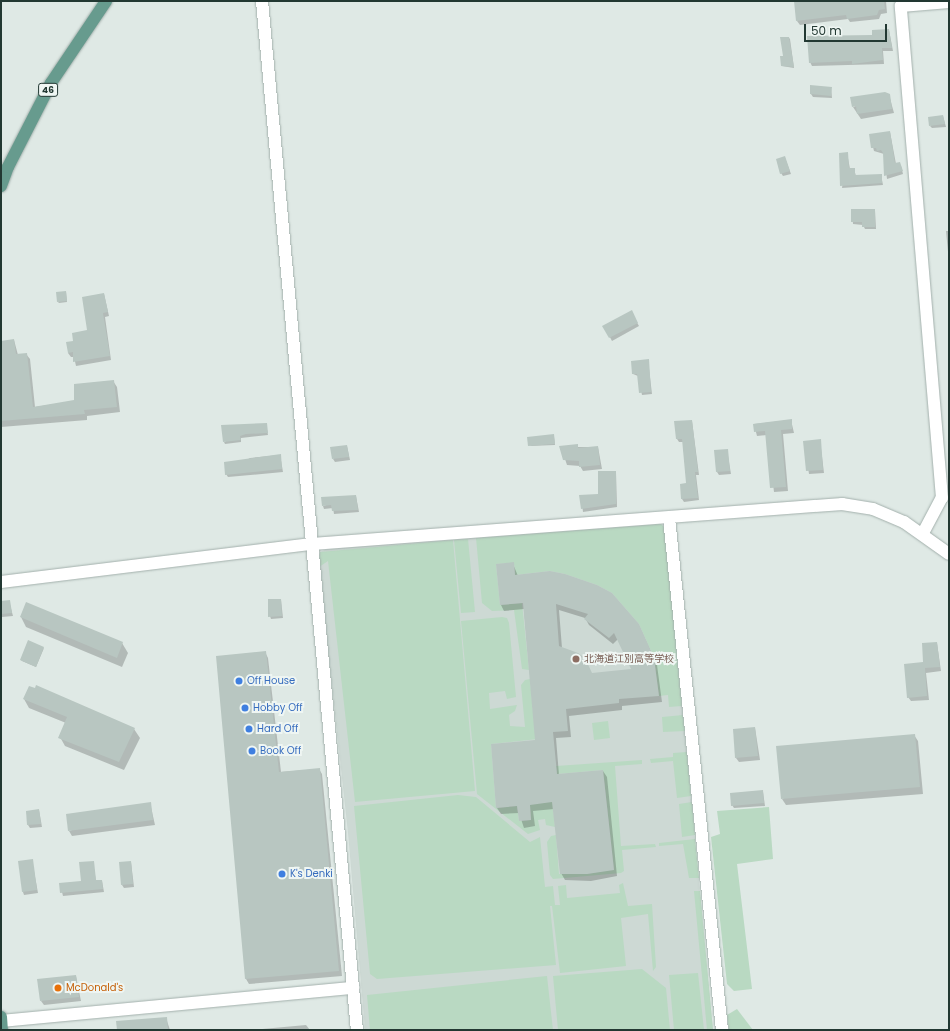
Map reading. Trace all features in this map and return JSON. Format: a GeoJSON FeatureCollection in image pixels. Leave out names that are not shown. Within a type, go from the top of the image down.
{"type":"FeatureCollection","features":[{"type":"Feature","properties":{"kind":"main road","name":"46"},"geometry":{"type":"LineString","coordinates":[[1,186],[8,167],[51,83],[106,1]]}},
{"type":"Feature","properties":{"kind":"main road"},"geometry":{"type":"LineString","coordinates":[[1,1017],[2,1030]]}},
{"type":"Feature","properties":{"kind":"street"},"geometry":{"type":"LineString","coordinates":[[262,1],[357,1030]]}},
{"type":"Feature","properties":{"kind":"street"},"geometry":{"type":"LineString","coordinates":[[923,533],[942,498],[901,6],[949,2]]}},
{"type":"Feature","properties":{"kind":"street"},"geometry":{"type":"LineString","coordinates":[[1,582],[312,544],[842,504],[873,509],[904,522],[923,533],[949,554]]}},
{"type":"Feature","properties":{"kind":"street"},"geometry":{"type":"LineString","coordinates":[[669,518],[722,1030]]}},
{"type":"Feature","properties":{"kind":"street"},"geometry":{"type":"LineString","coordinates":[[1,1020],[353,988]]}},
{"type":"Feature","properties":{"kind":"shaded area","name":"北海道江別高等学校"},"geometry":{"type":"Polygon","coordinates":[[[661,524],[665,528],[713,1030],[365,1030],[348,833],[318,558],[320,552],[327,549],[661,524]]]}},
{"type":"Feature","properties":{"kind":"green space"},"geometry":{"type":"Polygon","coordinates":[[[661,524],[665,528],[682,706],[669,707],[668,695],[659,696],[654,658],[639,624],[612,593],[597,585],[565,574],[550,571],[515,575],[514,563],[496,564],[500,605],[522,603],[529,670],[522,669],[514,610],[492,611],[482,603],[476,538],[661,524]]]}},
{"type":"Feature","properties":{"kind":"green space"},"geometry":{"type":"Polygon","coordinates":[[[468,539],[475,612],[461,613],[454,540],[468,539]]]}},
{"type":"Feature","properties":{"kind":"green space"},"geometry":{"type":"Polygon","coordinates":[[[453,540],[475,791],[355,802],[328,561],[319,567],[320,552],[453,540]]]}},
{"type":"Feature","properties":{"kind":"green space"},"geometry":{"type":"Polygon","coordinates":[[[502,617],[507,618],[509,623],[516,697],[507,699],[505,691],[489,693],[490,709],[517,705],[515,711],[509,715],[510,726],[525,727],[521,685],[525,680],[530,679],[535,733],[538,739],[491,744],[496,808],[517,806],[519,821],[531,820],[530,805],[550,773],[555,827],[546,825],[545,819],[538,820],[540,830],[528,834],[477,794],[461,621],[502,617]]]}},
{"type":"Feature","properties":{"kind":"green space"},"geometry":{"type":"Polygon","coordinates":[[[683,715],[685,731],[663,732],[662,717],[683,715]]]}},
{"type":"Feature","properties":{"kind":"green space"},"geometry":{"type":"Polygon","coordinates":[[[608,721],[610,738],[594,740],[592,723],[608,721]]]}},
{"type":"Feature","properties":{"kind":"green space"},"geometry":{"type":"Polygon","coordinates":[[[687,752],[691,796],[677,798],[673,761],[651,763],[650,759],[673,757],[673,753],[687,752]]]}},
{"type":"Feature","properties":{"kind":"green space"},"geometry":{"type":"Polygon","coordinates":[[[642,760],[642,764],[615,766],[621,846],[655,844],[656,847],[622,850],[624,871],[621,873],[553,879],[550,875],[547,842],[551,836],[556,835],[559,874],[587,874],[614,869],[603,770],[557,774],[556,766],[642,760]]]}},
{"type":"Feature","properties":{"kind":"green space"},"geometry":{"type":"Polygon","coordinates":[[[458,795],[476,797],[530,842],[540,837],[545,887],[553,886],[555,905],[560,905],[558,886],[566,885],[567,898],[620,893],[619,885],[623,883],[628,906],[652,904],[656,967],[653,971],[648,914],[621,918],[626,966],[560,973],[552,906],[550,906],[556,965],[377,979],[370,974],[354,806],[458,795]]]}},
{"type":"Feature","properties":{"kind":"green space"},"geometry":{"type":"Polygon","coordinates":[[[692,802],[695,835],[682,837],[679,804],[692,802]]]}},
{"type":"Feature","properties":{"kind":"green space"},"geometry":{"type":"Polygon","coordinates":[[[769,807],[773,859],[737,864],[752,989],[734,991],[727,984],[711,837],[720,834],[717,811],[769,807]]]}},
{"type":"Feature","properties":{"kind":"green space"},"geometry":{"type":"Polygon","coordinates":[[[695,839],[699,878],[689,878],[683,844],[659,846],[659,843],[695,839]]]}},
{"type":"Feature","properties":{"kind":"green space"},"geometry":{"type":"Polygon","coordinates":[[[694,891],[700,891],[713,1030],[707,1030],[694,891]]]}},
{"type":"Feature","properties":{"kind":"green space"},"geometry":{"type":"Polygon","coordinates":[[[642,969],[666,988],[670,1030],[558,1030],[553,976],[642,969]]]}},
{"type":"Feature","properties":{"kind":"green space"},"geometry":{"type":"Polygon","coordinates":[[[698,973],[704,1030],[674,1030],[669,975],[698,973]]]}},
{"type":"Feature","properties":{"kind":"green space"},"geometry":{"type":"Polygon","coordinates":[[[547,976],[553,1030],[370,1030],[367,995],[547,976]]]}},
{"type":"Feature","properties":{"kind":"green space"},"geometry":{"type":"Polygon","coordinates":[[[737,1009],[753,1030],[729,1030],[727,1015],[737,1009]]]}},
{"type":"Feature","properties":{"kind":"building"},"geometry":{"type":"Polygon","coordinates":[[[794,1],[884,1],[885,9],[879,10],[877,15],[847,19],[846,15],[796,21],[794,1]]]}},
{"type":"Feature","properties":{"kind":"building"},"geometry":{"type":"Polygon","coordinates":[[[889,29],[892,48],[882,48],[883,60],[852,64],[852,61],[809,63],[807,36],[872,35],[872,30],[889,29]]]}},
{"type":"Feature","properties":{"kind":"building"},"geometry":{"type":"Polygon","coordinates":[[[780,37],[789,37],[794,67],[781,66],[780,56],[783,56],[780,37]]]}},
{"type":"Feature","properties":{"kind":"building"},"geometry":{"type":"Polygon","coordinates":[[[810,85],[832,87],[831,96],[810,94],[810,85]]]}},
{"type":"Feature","properties":{"kind":"building"},"geometry":{"type":"Polygon","coordinates":[[[885,92],[890,94],[892,109],[857,114],[856,106],[852,107],[850,97],[885,92]]]}},
{"type":"Feature","properties":{"kind":"building"},"geometry":{"type":"Polygon","coordinates":[[[943,115],[945,124],[929,126],[928,117],[943,115]]]}},
{"type":"Feature","properties":{"kind":"building"},"geometry":{"type":"Polygon","coordinates":[[[890,131],[895,163],[900,162],[903,171],[884,176],[883,153],[881,150],[877,151],[876,148],[871,148],[869,134],[890,131]]]}},
{"type":"Feature","properties":{"kind":"building"},"geometry":{"type":"Polygon","coordinates":[[[848,152],[849,168],[855,168],[855,175],[882,174],[882,183],[840,186],[839,153],[848,152]]]}},
{"type":"Feature","properties":{"kind":"building"},"geometry":{"type":"Polygon","coordinates":[[[785,156],[790,171],[780,174],[776,159],[785,156]]]}},
{"type":"Feature","properties":{"kind":"building"},"geometry":{"type":"Polygon","coordinates":[[[851,209],[875,209],[875,227],[862,227],[862,222],[851,222],[851,209]]]}},
{"type":"Feature","properties":{"kind":"building"},"geometry":{"type":"Polygon","coordinates":[[[66,291],[67,301],[57,302],[56,292],[66,291]]]}},
{"type":"Feature","properties":{"kind":"building"},"geometry":{"type":"Polygon","coordinates":[[[104,293],[108,312],[103,313],[110,356],[73,362],[73,352],[68,353],[66,342],[73,341],[72,333],[87,330],[82,297],[104,293]]]}},
{"type":"Feature","properties":{"kind":"building"},"geometry":{"type":"Polygon","coordinates":[[[632,310],[638,323],[609,338],[602,326],[632,310]]]}},
{"type":"Feature","properties":{"kind":"building"},"geometry":{"type":"Polygon","coordinates":[[[14,339],[16,354],[27,353],[33,407],[74,400],[74,384],[114,380],[117,407],[84,410],[85,414],[1,421],[1,341],[14,339]]]}},
{"type":"Feature","properties":{"kind":"building"},"geometry":{"type":"Polygon","coordinates":[[[649,359],[651,392],[639,393],[637,374],[632,374],[631,361],[649,359]]]}},
{"type":"Feature","properties":{"kind":"building"},"geometry":{"type":"Polygon","coordinates":[[[792,419],[792,429],[781,430],[786,487],[770,488],[765,431],[754,432],[753,424],[792,419]]]}},
{"type":"Feature","properties":{"kind":"building"},"geometry":{"type":"Polygon","coordinates":[[[692,420],[698,472],[695,472],[698,498],[681,499],[680,484],[686,483],[682,439],[676,439],[674,421],[692,420]]]}},
{"type":"Feature","properties":{"kind":"building"},"geometry":{"type":"Polygon","coordinates":[[[267,423],[268,433],[246,434],[240,436],[241,440],[223,442],[221,425],[267,423]]]}},
{"type":"Feature","properties":{"kind":"building"},"geometry":{"type":"Polygon","coordinates":[[[554,434],[555,444],[528,446],[527,437],[554,434]]]}},
{"type":"Feature","properties":{"kind":"building"},"geometry":{"type":"Polygon","coordinates":[[[821,439],[823,470],[806,471],[803,441],[821,439]]]}},
{"type":"Feature","properties":{"kind":"building"},"geometry":{"type":"Polygon","coordinates":[[[578,444],[578,448],[598,446],[600,465],[579,467],[579,461],[563,460],[559,446],[578,444]]]}},
{"type":"Feature","properties":{"kind":"building"},"geometry":{"type":"Polygon","coordinates":[[[347,445],[349,457],[332,459],[330,447],[347,445]]]}},
{"type":"Feature","properties":{"kind":"building"},"geometry":{"type":"Polygon","coordinates":[[[728,449],[730,471],[716,472],[714,450],[728,449]]]}},
{"type":"Feature","properties":{"kind":"building"},"geometry":{"type":"Polygon","coordinates":[[[281,454],[282,469],[225,475],[224,462],[281,454]]]}},
{"type":"Feature","properties":{"kind":"building"},"geometry":{"type":"Polygon","coordinates":[[[598,471],[616,471],[616,504],[581,509],[579,495],[598,494],[598,471]]]}},
{"type":"Feature","properties":{"kind":"building"},"geometry":{"type":"Polygon","coordinates":[[[356,495],[358,510],[332,511],[331,505],[322,506],[321,497],[356,495]]]}},
{"type":"Feature","properties":{"kind":"building"},"geometry":{"type":"Polygon","coordinates":[[[514,562],[515,575],[550,571],[565,574],[597,585],[612,593],[639,624],[654,658],[659,696],[619,699],[619,703],[566,709],[568,731],[553,732],[557,774],[603,770],[614,870],[587,874],[560,874],[552,802],[530,805],[531,820],[519,821],[517,806],[496,808],[491,744],[535,740],[523,603],[500,605],[496,564],[514,562]],[[556,604],[559,646],[578,653],[585,658],[592,673],[631,669],[614,633],[609,638],[584,619],[588,614],[556,604]]]}},
{"type":"Feature","properties":{"kind":"building"},"geometry":{"type":"Polygon","coordinates":[[[268,599],[281,599],[282,616],[268,617],[268,599]]]}},
{"type":"Feature","properties":{"kind":"building"},"geometry":{"type":"Polygon","coordinates":[[[10,600],[12,613],[1,614],[1,601],[10,600]]]}},
{"type":"Feature","properties":{"kind":"building"},"geometry":{"type":"Polygon","coordinates":[[[26,602],[123,642],[117,658],[20,617],[26,602]]]}},
{"type":"Feature","properties":{"kind":"building"},"geometry":{"type":"Polygon","coordinates":[[[28,640],[44,647],[36,667],[20,660],[28,640]]]}},
{"type":"Feature","properties":{"kind":"building"},"geometry":{"type":"Polygon","coordinates":[[[937,642],[940,667],[925,668],[927,696],[907,698],[904,664],[923,662],[922,643],[937,642]]]}},
{"type":"Feature","properties":{"kind":"building","name":"K's Denki"},"geometry":{"type":"Polygon","coordinates":[[[266,651],[279,772],[320,768],[339,971],[245,979],[216,656],[266,651]]]}},
{"type":"Feature","properties":{"kind":"building"},"geometry":{"type":"Polygon","coordinates":[[[36,685],[135,728],[119,762],[58,738],[67,717],[23,699],[29,686],[35,688],[36,685]]]}},
{"type":"Feature","properties":{"kind":"building"},"geometry":{"type":"Polygon","coordinates":[[[755,727],[758,756],[735,758],[733,729],[755,727]]]}},
{"type":"Feature","properties":{"kind":"building"},"geometry":{"type":"Polygon","coordinates":[[[915,734],[920,787],[781,799],[776,746],[915,734]]]}},
{"type":"Feature","properties":{"kind":"building"},"geometry":{"type":"Polygon","coordinates":[[[763,790],[764,803],[731,806],[730,793],[763,790]]]}},
{"type":"Feature","properties":{"kind":"building"},"geometry":{"type":"Polygon","coordinates":[[[151,802],[153,820],[68,831],[66,814],[151,802]]]}},
{"type":"Feature","properties":{"kind":"building"},"geometry":{"type":"Polygon","coordinates":[[[39,809],[41,824],[27,825],[26,811],[39,809]]]}},
{"type":"Feature","properties":{"kind":"building"},"geometry":{"type":"Polygon","coordinates":[[[33,859],[37,890],[22,892],[18,861],[33,859]]]}},
{"type":"Feature","properties":{"kind":"building"},"geometry":{"type":"Polygon","coordinates":[[[94,861],[96,880],[102,880],[103,889],[60,893],[59,883],[81,881],[79,862],[94,861]]]}},
{"type":"Feature","properties":{"kind":"building"},"geometry":{"type":"Polygon","coordinates":[[[131,861],[133,884],[121,885],[119,862],[131,861]]]}},
{"type":"Feature","properties":{"kind":"building","name":"McDonald's"},"geometry":{"type":"Polygon","coordinates":[[[76,975],[79,997],[40,1001],[37,979],[76,975]]]}},
{"type":"Feature","properties":{"kind":"building"},"geometry":{"type":"Polygon","coordinates":[[[167,1017],[168,1030],[117,1030],[116,1021],[167,1017]]]}},
{"type":"Feature","properties":{"kind":"place","name":"北海道江別高等学校"},"geometry":{"type":"Point","coordinates":[576,659]}},
{"type":"Feature","properties":{"kind":"place","name":"Off House"},"geometry":{"type":"Point","coordinates":[239,681]}},
{"type":"Feature","properties":{"kind":"place","name":"Hobby Off"},"geometry":{"type":"Point","coordinates":[245,708]}},
{"type":"Feature","properties":{"kind":"place","name":"Hard Off"},"geometry":{"type":"Point","coordinates":[249,729]}},
{"type":"Feature","properties":{"kind":"place","name":"Book Off"},"geometry":{"type":"Point","coordinates":[252,751]}},
{"type":"Feature","properties":{"kind":"place","name":"K's Denki"},"geometry":{"type":"Point","coordinates":[282,874]}},
{"type":"Feature","properties":{"kind":"place","name":"McDonald's"},"geometry":{"type":"Point","coordinates":[58,988]}}]}
